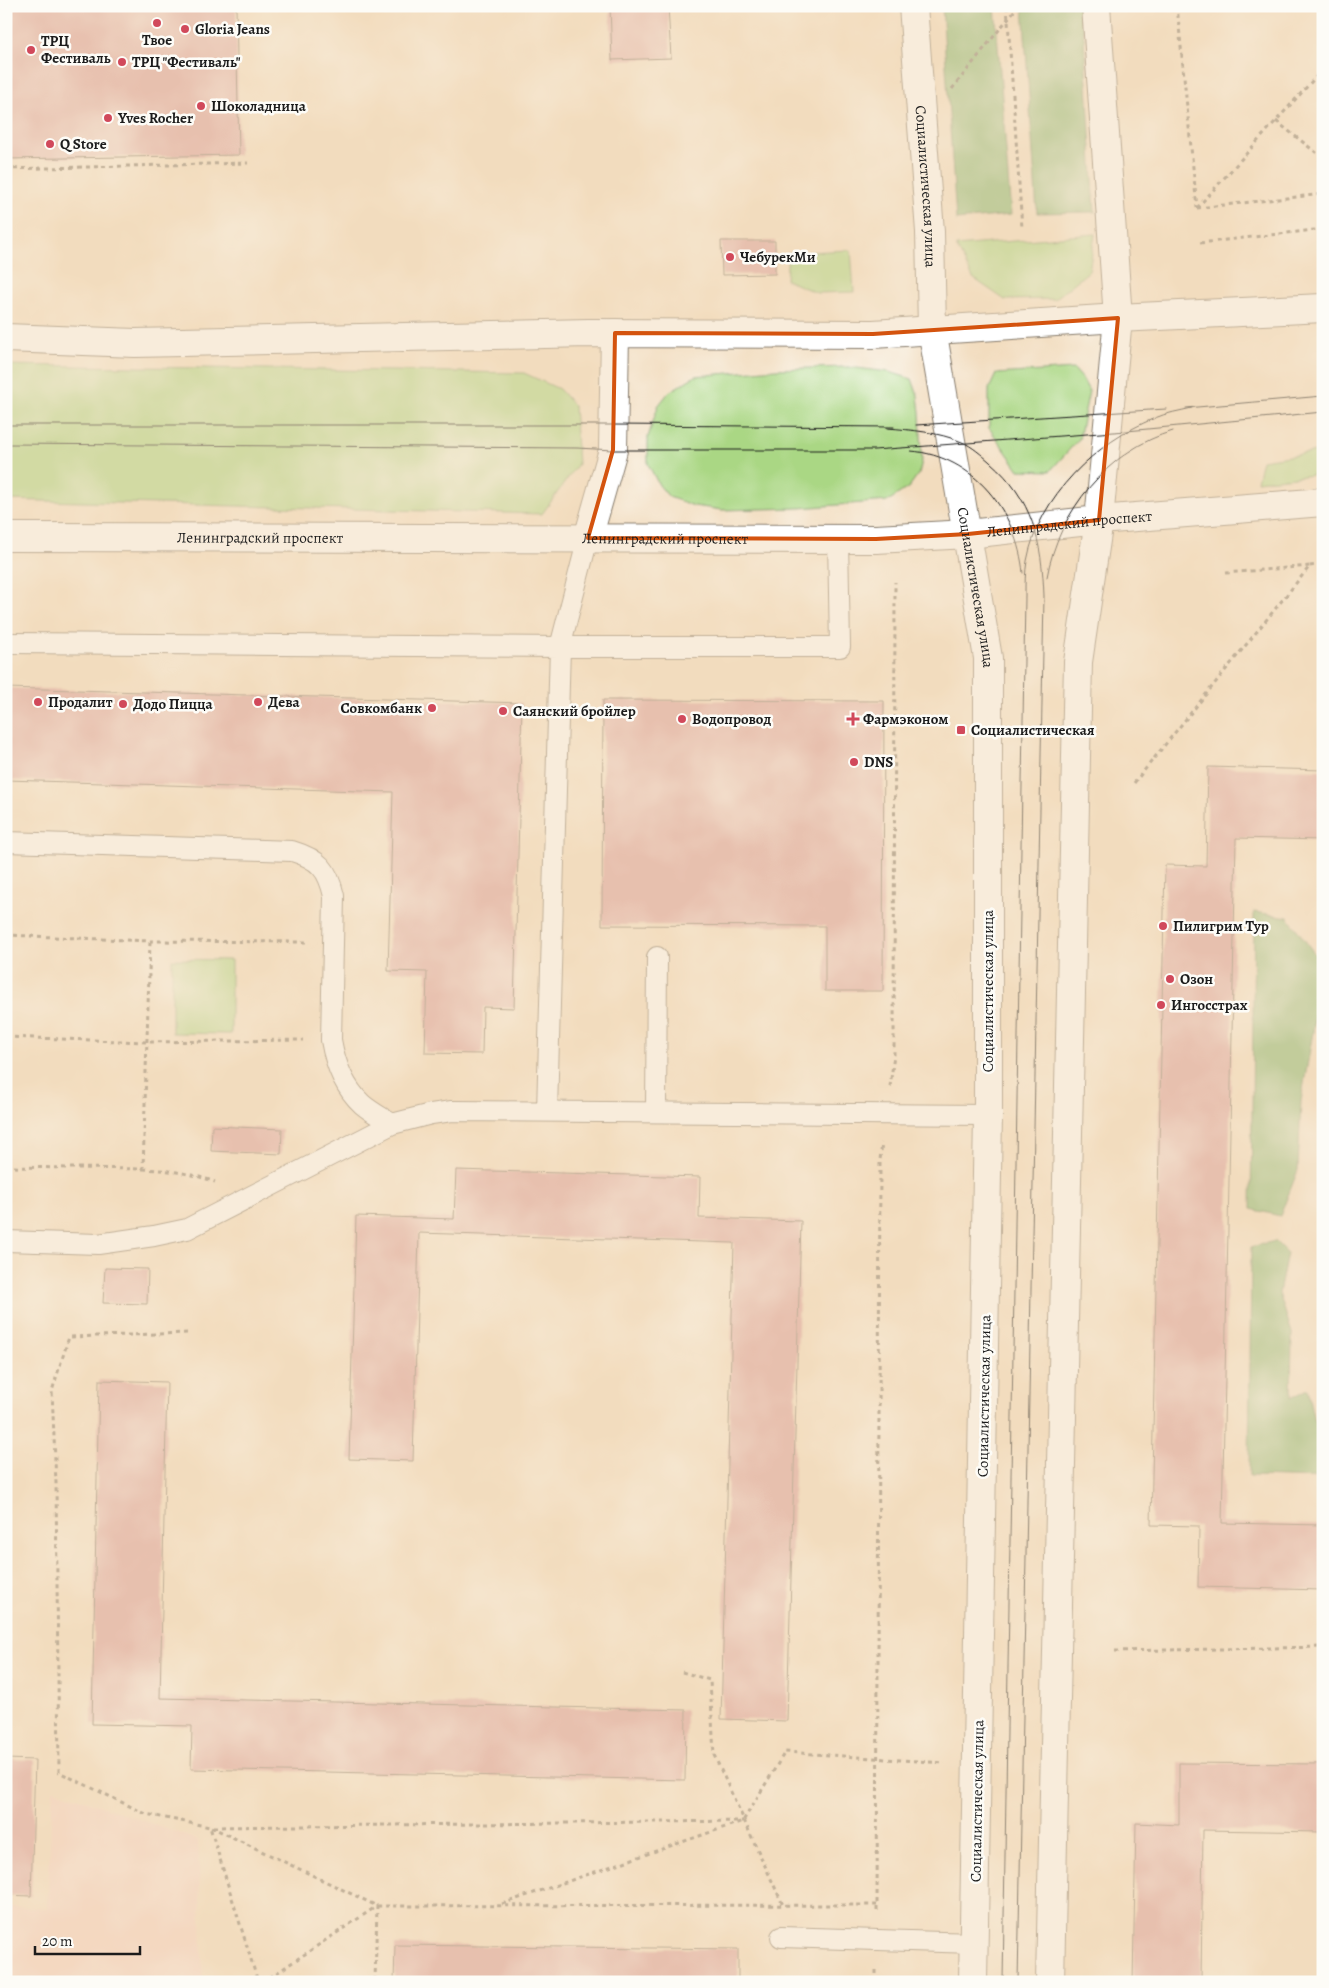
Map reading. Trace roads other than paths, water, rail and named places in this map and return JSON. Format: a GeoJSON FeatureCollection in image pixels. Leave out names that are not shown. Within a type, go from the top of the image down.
{"type":"FeatureCollection","features":[{"type":"Feature","properties":{"kind":"street","name":"Социалистическая улица"},"geometry":{"type":"LineString","coordinates":[[913,6],[930,232],[932,329],[988,658],[988,1115],[974,1982]]}},
{"type":"Feature","properties":{"kind":"street"},"geometry":{"type":"LineString","coordinates":[[1050,1982],[1078,662],[1099,520],[1118,318],[1096,6]]}},
{"type":"Feature","properties":{"kind":"street"},"geometry":{"type":"LineString","coordinates":[[6,338],[134,343],[614,333],[873,334],[1118,318],[1323,308]]}},
{"type":"Feature","properties":{"kind":"street"},"geometry":{"type":"LineString","coordinates":[[588,538],[613,450],[614,333]]}},
{"type":"Feature","properties":{"kind":"street","name":"Ленинградский проспект"},"geometry":{"type":"LineString","coordinates":[[6,537],[838,539],[968,534],[1099,520],[1323,502]]}},
{"type":"Feature","properties":{"kind":"lane"},"geometry":{"type":"LineString","coordinates":[[547,1111],[560,647],[588,538]]}},
{"type":"Feature","properties":{"kind":"lane"},"geometry":{"type":"LineString","coordinates":[[6,643],[840,647],[838,539]]}},
{"type":"Feature","properties":{"kind":"lane"},"geometry":{"type":"LineString","coordinates":[[6,842],[292,852],[309,856],[318,862],[330,879],[334,896],[330,1040],[338,1069],[346,1084],[362,1104],[392,1124]]}},
{"type":"Feature","properties":{"kind":"lane"},"geometry":{"type":"LineString","coordinates":[[656,1112],[657,957]]}},
{"type":"Feature","properties":{"kind":"lane"},"geometry":{"type":"LineString","coordinates":[[6,1241],[98,1244],[187,1229],[392,1124],[452,1110],[988,1115]]}},
{"type":"Feature","properties":{"kind":"lane"},"geometry":{"type":"LineString","coordinates":[[781,1938],[974,1943]]}},
{"type":"Feature","properties":{"kind":"tram line"},"geometry":{"type":"LineString","coordinates":[[1186,408],[1323,396]]}},
{"type":"Feature","properties":{"kind":"tram line"},"geometry":{"type":"LineString","coordinates":[[1003,1982],[1026,565],[1034,537],[1044,515],[1057,494],[1073,474],[1112,441],[1133,428],[1159,416],[1192,408]]}},
{"type":"Feature","properties":{"kind":"tram line"},"geometry":{"type":"LineString","coordinates":[[916,425],[1166,409]]}},
{"type":"Feature","properties":{"kind":"tram line"},"geometry":{"type":"LineString","coordinates":[[6,444],[577,448],[613,450],[874,450],[1127,431],[1323,412]]}},
{"type":"Feature","properties":{"kind":"tram line"},"geometry":{"type":"LineString","coordinates":[[6,425],[894,427]]}},
{"type":"Feature","properties":{"kind":"tram line"},"geometry":{"type":"LineString","coordinates":[[887,428],[925,432],[962,442],[977,451],[1005,476],[1025,506],[1032,523],[1041,557],[1043,576],[1018,1982]]}},
{"type":"Feature","properties":{"kind":"tram line"},"geometry":{"type":"LineString","coordinates":[[1047,577],[1062,529],[1090,486],[1128,452],[1150,440],[1173,431]]}},
{"type":"Feature","properties":{"kind":"tram line"},"geometry":{"type":"LineString","coordinates":[[911,451],[934,455],[954,464],[973,476],[988,491],[1002,509],[1012,529],[1019,550],[1023,573]]}},
{"type":"Feature","properties":{"kind":"place","name":"Твое"},"geometry":{"type":"Point","coordinates":[157,23]}},
{"type":"Feature","properties":{"kind":"place","name":"Gloria Jeans"},"geometry":{"type":"Point","coordinates":[185,29]}},
{"type":"Feature","properties":{"kind":"place","name":"ТРЦ Фестиваль"},"geometry":{"type":"Point","coordinates":[31,50]}},
{"type":"Feature","properties":{"kind":"place","name":"ТРЦ \"Фестиваль\""},"geometry":{"type":"Point","coordinates":[122,62]}},
{"type":"Feature","properties":{"kind":"place","name":"Шоколадница"},"geometry":{"type":"Point","coordinates":[201,106]}},
{"type":"Feature","properties":{"kind":"place","name":"Yves Rocher"},"geometry":{"type":"Point","coordinates":[108,118]}},
{"type":"Feature","properties":{"kind":"place","name":"Q Store"},"geometry":{"type":"Point","coordinates":[50,144]}},
{"type":"Feature","properties":{"kind":"place","name":"ЧебурекМи"},"geometry":{"type":"Point","coordinates":[730,257]}},
{"type":"Feature","properties":{"kind":"place","name":"Продалит"},"geometry":{"type":"Point","coordinates":[38,702]}},
{"type":"Feature","properties":{"kind":"place","name":"Дева"},"geometry":{"type":"Point","coordinates":[258,702]}},
{"type":"Feature","properties":{"kind":"place","name":"Додо Пицца"},"geometry":{"type":"Point","coordinates":[123,704]}},
{"type":"Feature","properties":{"kind":"place","name":"Совкомбанк"},"geometry":{"type":"Point","coordinates":[432,708]}},
{"type":"Feature","properties":{"kind":"place","name":"Саянский бройлер"},"geometry":{"type":"Point","coordinates":[503,711]}},
{"type":"Feature","properties":{"kind":"place","name":"Водопровод"},"geometry":{"type":"Point","coordinates":[682,719]}},
{"type":"Feature","properties":{"kind":"place","name":"Фармэконом"},"geometry":{"type":"Point","coordinates":[853,719]}},
{"type":"Feature","properties":{"kind":"place","name":"Социалистическая"},"geometry":{"type":"Point","coordinates":[961,730]}},
{"type":"Feature","properties":{"kind":"place","name":"DNS"},"geometry":{"type":"Point","coordinates":[854,762]}},
{"type":"Feature","properties":{"kind":"place","name":"Пилигрим Тур"},"geometry":{"type":"Point","coordinates":[1163,926]}},
{"type":"Feature","properties":{"kind":"place","name":"Озон"},"geometry":{"type":"Point","coordinates":[1170,979]}},
{"type":"Feature","properties":{"kind":"place","name":"Ингосстрах"},"geometry":{"type":"Point","coordinates":[1161,1005]}}]}
